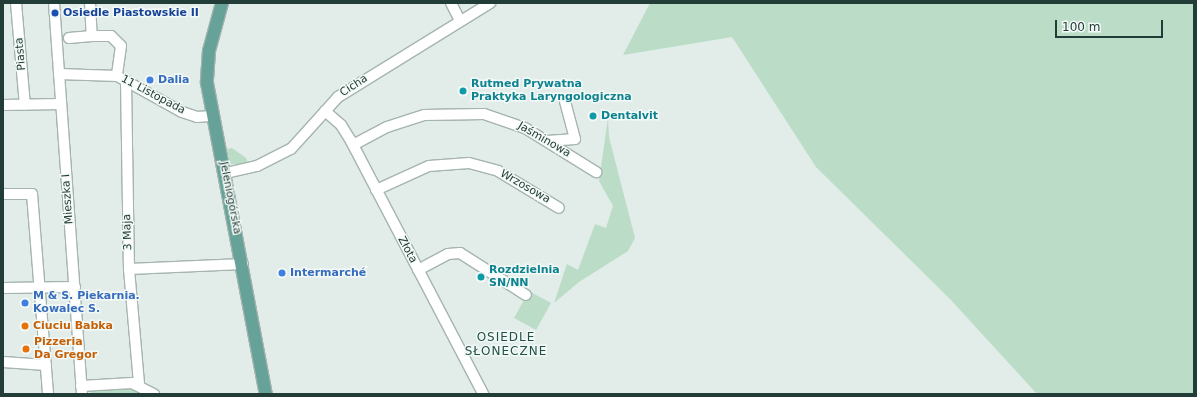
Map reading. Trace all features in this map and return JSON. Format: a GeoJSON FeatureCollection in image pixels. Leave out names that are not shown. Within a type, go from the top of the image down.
{"type":"FeatureCollection","features":[{"type":"Feature","properties":{"kind":"main road","name":"Jeleniogórska"},"geometry":{"type":"LineString","coordinates":[[222,3],[207,66],[213,116],[226,173],[266,394]]}},
{"type":"Feature","properties":{"kind":"street","name":"Piasta"},"geometry":{"type":"LineString","coordinates":[[16,3],[25,105]]}},
{"type":"Feature","properties":{"kind":"street","name":"Mieszka I"},"geometry":{"type":"LineString","coordinates":[[54,3],[81,390]]}},
{"type":"Feature","properties":{"kind":"street"},"geometry":{"type":"LineString","coordinates":[[90,3],[92,36]]}},
{"type":"Feature","properties":{"kind":"street"},"geometry":{"type":"LineString","coordinates":[[451,3],[460,21]]}},
{"type":"Feature","properties":{"kind":"street","name":"Cicha"},"geometry":{"type":"LineString","coordinates":[[226,173],[257,166],[291,149],[325,111],[345,92],[490,3]]}},
{"type":"Feature","properties":{"kind":"street","name":"11 Listopada"},"geometry":{"type":"LineString","coordinates":[[69,38],[111,36],[120,42],[122,78]]}},
{"type":"Feature","properties":{"kind":"street","name":"11 Listopada"},"geometry":{"type":"LineString","coordinates":[[59,74],[122,78],[182,112],[197,117],[213,116]]}},
{"type":"Feature","properties":{"kind":"street","name":"3 Maja"},"geometry":{"type":"LineString","coordinates":[[122,78],[129,269],[139,384]]}},
{"type":"Feature","properties":{"kind":"street"},"geometry":{"type":"LineString","coordinates":[[547,141],[575,140],[565,101]]}},
{"type":"Feature","properties":{"kind":"street"},"geometry":{"type":"LineString","coordinates":[[3,105],[61,104]]}},
{"type":"Feature","properties":{"kind":"street","name":"Złota"},"geometry":{"type":"LineString","coordinates":[[325,111],[341,125],[353,145],[483,394]]}},
{"type":"Feature","properties":{"kind":"street","name":"Jaśminowa"},"geometry":{"type":"LineString","coordinates":[[353,145],[404,120],[441,113],[501,118],[547,141],[596,172]]}},
{"type":"Feature","properties":{"kind":"street","name":"Wrzosowa"},"geometry":{"type":"LineString","coordinates":[[376,190],[429,166],[469,164],[498,171],[559,208]]}},
{"type":"Feature","properties":{"kind":"street"},"geometry":{"type":"LineString","coordinates":[[3,194],[32,194],[48,394]]}},
{"type":"Feature","properties":{"kind":"street"},"geometry":{"type":"LineString","coordinates":[[418,270],[448,254],[460,253],[526,295]]}},
{"type":"Feature","properties":{"kind":"street"},"geometry":{"type":"LineString","coordinates":[[129,269],[243,264]]}},
{"type":"Feature","properties":{"kind":"street"},"geometry":{"type":"LineString","coordinates":[[3,288],[74,287]]}},
{"type":"Feature","properties":{"kind":"street"},"geometry":{"type":"LineString","coordinates":[[3,362],[46,365]]}},
{"type":"Feature","properties":{"kind":"street"},"geometry":{"type":"LineString","coordinates":[[81,390],[139,384],[154,394]]}},
{"type":"Feature","properties":{"kind":"green space"},"geometry":{"type":"Polygon","coordinates":[[[650,3],[1194,3],[1194,394],[1037,394],[950,299],[816,167],[732,37],[623,55],[650,3]]]}},
{"type":"Feature","properties":{"kind":"green space"},"geometry":{"type":"Polygon","coordinates":[[[608,118],[609,137],[635,238],[628,251],[579,282],[554,303],[567,264],[578,270],[595,224],[606,228],[613,206],[599,181],[608,118]]]}},
{"type":"Feature","properties":{"kind":"green space"},"geometry":{"type":"Polygon","coordinates":[[[232,148],[246,158],[249,165],[230,164],[227,149],[232,148]]]}},
{"type":"Feature","properties":{"kind":"green space"},"geometry":{"type":"Polygon","coordinates":[[[529,291],[551,303],[536,330],[514,318],[529,291]]]}},
{"type":"Feature","properties":{"kind":"green space"},"geometry":{"type":"Polygon","coordinates":[[[132,387],[148,394],[89,394],[97,388],[132,387]]]}},
{"type":"Feature","properties":{"kind":"place","name":"Osiedle Piastowskie II"},"geometry":{"type":"Point","coordinates":[55,13]}},
{"type":"Feature","properties":{"kind":"place","name":"Dalia"},"geometry":{"type":"Point","coordinates":[150,80]}},
{"type":"Feature","properties":{"kind":"place","name":"Rutmed Prywatna Praktyka Laryngologiczna"},"geometry":{"type":"Point","coordinates":[463,91]}},
{"type":"Feature","properties":{"kind":"place","name":"Dentalvit"},"geometry":{"type":"Point","coordinates":[593,116]}},
{"type":"Feature","properties":{"kind":"place","name":"Intermarché"},"geometry":{"type":"Point","coordinates":[282,273]}},
{"type":"Feature","properties":{"kind":"place","name":"Rozdzielnia SN/NN"},"geometry":{"type":"Point","coordinates":[481,277]}},
{"type":"Feature","properties":{"kind":"place","name":"M & S. Piekarnia. Kowalec S."},"geometry":{"type":"Point","coordinates":[25,303]}},
{"type":"Feature","properties":{"kind":"place","name":"Ciuciu Babka"},"geometry":{"type":"Point","coordinates":[25,326]}},
{"type":"Feature","properties":{"kind":"place","name":"Pizzeria Da Gregor"},"geometry":{"type":"Point","coordinates":[26,349]}},
{"type":"Feature","properties":{"kind":"district","name":"OSIEDLE SŁONECZNE"},"geometry":{"type":"Point","coordinates":[506,345]}}]}
